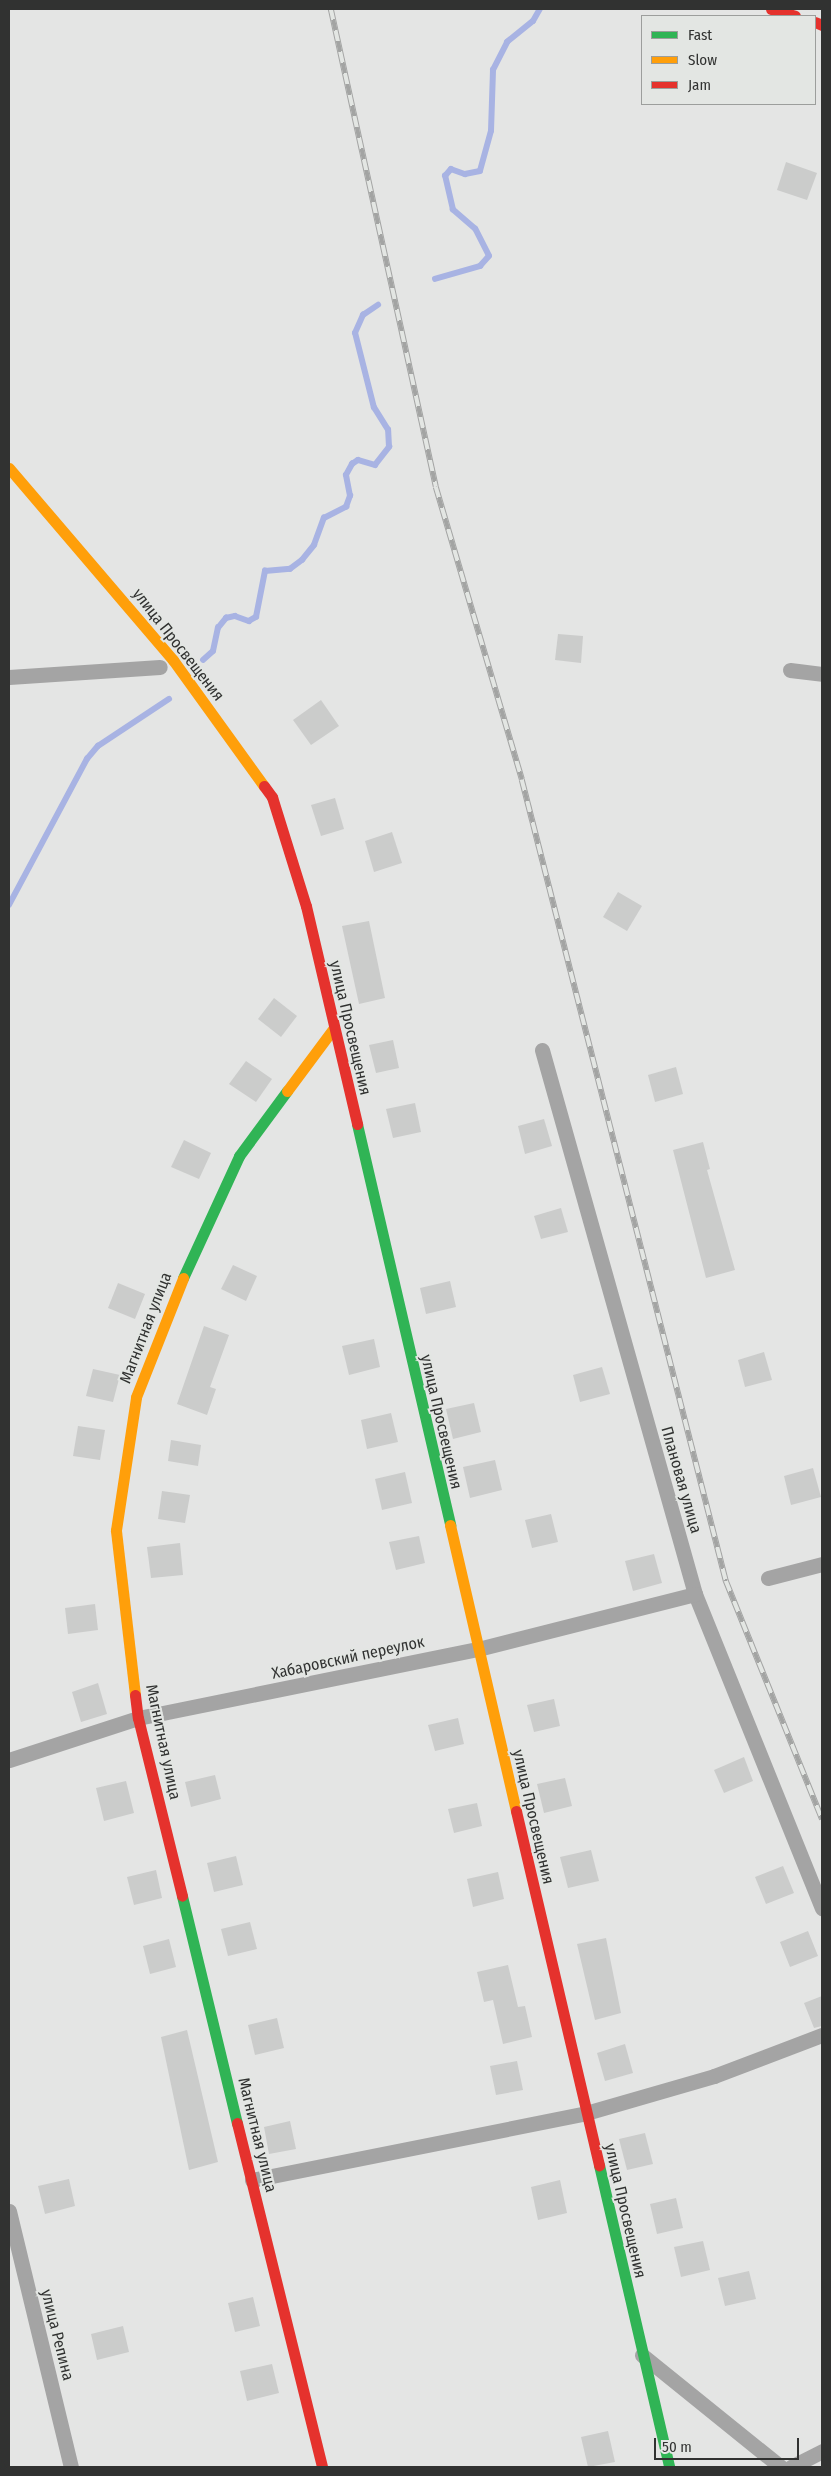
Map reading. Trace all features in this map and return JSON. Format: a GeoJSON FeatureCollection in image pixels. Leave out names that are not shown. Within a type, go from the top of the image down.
{"type":"FeatureCollection","features":[{"type":"Feature","properties":{"kind":"street"},"geometry":{"type":"LineString","coordinates":[[771,9],[792,15]]}},
{"type":"Feature","properties":{"kind":"street","name":"улица Просвещения"},"geometry":{"type":"LineString","coordinates":[[9,468],[173,660],[272,797],[306,906],[333,1029],[669,2467]]}},
{"type":"Feature","properties":{"kind":"street"},"geometry":{"type":"LineString","coordinates":[[9,677],[160,667]]}},
{"type":"Feature","properties":{"kind":"street"},"geometry":{"type":"LineString","coordinates":[[790,670],[822,674]]}},
{"type":"Feature","properties":{"kind":"street","name":"Магнитная улица"},"geometry":{"type":"LineString","coordinates":[[322,2467],[138,1718],[116,1530],[136,1397],[177,1290],[239,1156],[333,1029]]}},
{"type":"Feature","properties":{"kind":"street","name":"Плановая улица"},"geometry":{"type":"LineString","coordinates":[[542,1050],[695,1594],[822,1908]]}},
{"type":"Feature","properties":{"kind":"street"},"geometry":{"type":"LineString","coordinates":[[768,1578],[822,1564]]}},
{"type":"Feature","properties":{"kind":"street","name":"Хабаровский переулок"},"geometry":{"type":"LineString","coordinates":[[9,1760],[138,1718],[478,1649],[695,1594]]}},
{"type":"Feature","properties":{"kind":"street"},"geometry":{"type":"LineString","coordinates":[[252,2180],[586,2113],[714,2076],[822,2035]]}},
{"type":"Feature","properties":{"kind":"street","name":"улица Репина"},"geometry":{"type":"LineString","coordinates":[[9,2211],[71,2467]]}},
{"type":"Feature","properties":{"kind":"street"},"geometry":{"type":"LineString","coordinates":[[642,2355],[781,2467]]}},
{"type":"Feature","properties":{"kind":"street"},"geometry":{"type":"LineString","coordinates":[[791,2467],[822,2450]]}},
{"type":"Feature","properties":{"kind":"building"},"geometry":{"type":"Polygon","coordinates":[[[786,162],[817,173],[807,200],[777,190],[786,162]]]}},
{"type":"Feature","properties":{"kind":"building"},"geometry":{"type":"Polygon","coordinates":[[[558,634],[583,636],[581,663],[555,660],[558,634]]]}},
{"type":"Feature","properties":{"kind":"building"},"geometry":{"type":"Polygon","coordinates":[[[321,700],[339,726],[311,745],[293,720],[321,700]]]}},
{"type":"Feature","properties":{"kind":"building"},"geometry":{"type":"Polygon","coordinates":[[[335,798],[344,829],[321,836],[311,805],[335,798]]]}},
{"type":"Feature","properties":{"kind":"building"},"geometry":{"type":"Polygon","coordinates":[[[392,832],[402,863],[374,872],[365,841],[392,832]]]}},
{"type":"Feature","properties":{"kind":"building"},"geometry":{"type":"Polygon","coordinates":[[[618,892],[642,906],[627,931],[603,917],[618,892]]]}},
{"type":"Feature","properties":{"kind":"building"},"geometry":{"type":"Polygon","coordinates":[[[369,921],[385,998],[359,1004],[342,926],[369,921]]]}},
{"type":"Feature","properties":{"kind":"building"},"geometry":{"type":"Polygon","coordinates":[[[274,998],[297,1016],[281,1037],[258,1019],[274,998]]]}},
{"type":"Feature","properties":{"kind":"building"},"geometry":{"type":"Polygon","coordinates":[[[393,1040],[399,1068],[376,1073],[369,1045],[393,1040]]]}},
{"type":"Feature","properties":{"kind":"building"},"geometry":{"type":"Polygon","coordinates":[[[246,1061],[272,1079],[256,1102],[229,1084],[246,1061]]]}},
{"type":"Feature","properties":{"kind":"building"},"geometry":{"type":"Polygon","coordinates":[[[676,1067],[683,1094],[655,1102],[648,1075],[676,1067]]]}},
{"type":"Feature","properties":{"kind":"building"},"geometry":{"type":"Polygon","coordinates":[[[415,1103],[421,1132],[393,1138],[386,1109],[415,1103]]]}},
{"type":"Feature","properties":{"kind":"building"},"geometry":{"type":"Polygon","coordinates":[[[544,1119],[552,1146],[525,1154],[518,1126],[544,1119]]]}},
{"type":"Feature","properties":{"kind":"building"},"geometry":{"type":"Polygon","coordinates":[[[184,1140],[211,1153],[199,1179],[171,1167],[184,1140]]]}},
{"type":"Feature","properties":{"kind":"building"},"geometry":{"type":"Polygon","coordinates":[[[703,1142],[710,1169],[707,1170],[735,1270],[706,1278],[673,1150],[703,1142]]]}},
{"type":"Feature","properties":{"kind":"building"},"geometry":{"type":"Polygon","coordinates":[[[561,1208],[568,1232],[541,1239],[534,1216],[561,1208]]]}},
{"type":"Feature","properties":{"kind":"building"},"geometry":{"type":"Polygon","coordinates":[[[233,1265],[257,1276],[246,1301],[221,1289],[233,1265]]]}},
{"type":"Feature","properties":{"kind":"building"},"geometry":{"type":"Polygon","coordinates":[[[450,1281],[456,1307],[426,1314],[420,1288],[450,1281]]]}},
{"type":"Feature","properties":{"kind":"building"},"geometry":{"type":"Polygon","coordinates":[[[118,1283],[145,1294],[135,1319],[108,1308],[118,1283]]]}},
{"type":"Feature","properties":{"kind":"building"},"geometry":{"type":"Polygon","coordinates":[[[204,1326],[229,1335],[210,1387],[216,1389],[207,1415],[177,1404],[204,1326]]]}},
{"type":"Feature","properties":{"kind":"building"},"geometry":{"type":"Polygon","coordinates":[[[374,1339],[380,1367],[349,1375],[342,1346],[374,1339]]]}},
{"type":"Feature","properties":{"kind":"building"},"geometry":{"type":"Polygon","coordinates":[[[764,1352],[772,1380],[745,1387],[738,1360],[764,1352]]]}},
{"type":"Feature","properties":{"kind":"building"},"geometry":{"type":"Polygon","coordinates":[[[602,1367],[610,1394],[580,1402],[573,1375],[602,1367]]]}},
{"type":"Feature","properties":{"kind":"building"},"geometry":{"type":"Polygon","coordinates":[[[93,1369],[120,1375],[113,1402],[86,1396],[93,1369]]]}},
{"type":"Feature","properties":{"kind":"building"},"geometry":{"type":"Polygon","coordinates":[[[474,1403],[481,1432],[453,1439],[446,1409],[474,1403]]]}},
{"type":"Feature","properties":{"kind":"building"},"geometry":{"type":"Polygon","coordinates":[[[391,1413],[398,1442],[367,1449],[361,1420],[391,1413]]]}},
{"type":"Feature","properties":{"kind":"building"},"geometry":{"type":"Polygon","coordinates":[[[78,1426],[105,1430],[100,1460],[73,1456],[78,1426]]]}},
{"type":"Feature","properties":{"kind":"building"},"geometry":{"type":"Polygon","coordinates":[[[171,1440],[201,1445],[198,1466],[168,1461],[171,1440]]]}},
{"type":"Feature","properties":{"kind":"building"},"geometry":{"type":"Polygon","coordinates":[[[495,1460],[502,1490],[470,1498],[463,1467],[495,1460]]]}},
{"type":"Feature","properties":{"kind":"building"},"geometry":{"type":"Polygon","coordinates":[[[813,1468],[821,1497],[791,1505],[784,1476],[813,1468]]]}},
{"type":"Feature","properties":{"kind":"building"},"geometry":{"type":"Polygon","coordinates":[[[405,1472],[412,1503],[382,1510],[375,1479],[405,1472]]]}},
{"type":"Feature","properties":{"kind":"building"},"geometry":{"type":"Polygon","coordinates":[[[162,1491],[190,1495],[185,1523],[158,1519],[162,1491]]]}},
{"type":"Feature","properties":{"kind":"building"},"geometry":{"type":"Polygon","coordinates":[[[551,1514],[558,1542],[532,1548],[525,1520],[551,1514]]]}},
{"type":"Feature","properties":{"kind":"building"},"geometry":{"type":"Polygon","coordinates":[[[419,1536],[425,1563],[396,1570],[389,1542],[419,1536]]]}},
{"type":"Feature","properties":{"kind":"building"},"geometry":{"type":"Polygon","coordinates":[[[180,1543],[183,1575],[151,1578],[147,1547],[180,1543]]]}},
{"type":"Feature","properties":{"kind":"building"},"geometry":{"type":"Polygon","coordinates":[[[654,1554],[662,1583],[633,1591],[625,1561],[654,1554]]]}},
{"type":"Feature","properties":{"kind":"building"},"geometry":{"type":"Polygon","coordinates":[[[95,1604],[98,1630],[68,1634],[65,1608],[95,1604]]]}},
{"type":"Feature","properties":{"kind":"building"},"geometry":{"type":"Polygon","coordinates":[[[98,1683],[107,1714],[81,1722],[72,1692],[98,1683]]]}},
{"type":"Feature","properties":{"kind":"building"},"geometry":{"type":"Polygon","coordinates":[[[554,1699],[560,1726],[534,1732],[527,1705],[554,1699]]]}},
{"type":"Feature","properties":{"kind":"building"},"geometry":{"type":"Polygon","coordinates":[[[458,1718],[464,1744],[435,1751],[428,1725],[458,1718]]]}},
{"type":"Feature","properties":{"kind":"building"},"geometry":{"type":"Polygon","coordinates":[[[744,1757],[753,1781],[724,1793],[714,1770],[744,1757]]]}},
{"type":"Feature","properties":{"kind":"building"},"geometry":{"type":"Polygon","coordinates":[[[215,1775],[221,1799],[191,1807],[185,1782],[215,1775]]]}},
{"type":"Feature","properties":{"kind":"building"},"geometry":{"type":"Polygon","coordinates":[[[565,1778],[572,1806],[544,1813],[537,1784],[565,1778]]]}},
{"type":"Feature","properties":{"kind":"building"},"geometry":{"type":"Polygon","coordinates":[[[126,1781],[134,1813],[104,1821],[96,1788],[126,1781]]]}},
{"type":"Feature","properties":{"kind":"building"},"geometry":{"type":"Polygon","coordinates":[[[477,1803],[482,1826],[454,1833],[448,1809],[477,1803]]]}},
{"type":"Feature","properties":{"kind":"building"},"geometry":{"type":"Polygon","coordinates":[[[591,1850],[599,1881],[568,1888],[560,1857],[591,1850]]]}},
{"type":"Feature","properties":{"kind":"building"},"geometry":{"type":"Polygon","coordinates":[[[236,1856],[243,1885],[214,1892],[207,1863],[236,1856]]]}},
{"type":"Feature","properties":{"kind":"building"},"geometry":{"type":"Polygon","coordinates":[[[783,1866],[794,1893],[766,1904],[755,1877],[783,1866]]]}},
{"type":"Feature","properties":{"kind":"building"},"geometry":{"type":"Polygon","coordinates":[[[156,1870],[162,1898],[134,1905],[127,1877],[156,1870]]]}},
{"type":"Feature","properties":{"kind":"building"},"geometry":{"type":"Polygon","coordinates":[[[498,1872],[504,1899],[473,1907],[467,1879],[498,1872]]]}},
{"type":"Feature","properties":{"kind":"building"},"geometry":{"type":"Polygon","coordinates":[[[250,1922],[257,1949],[228,1956],[221,1929],[250,1922]]]}},
{"type":"Feature","properties":{"kind":"building"},"geometry":{"type":"Polygon","coordinates":[[[808,1931],[818,1956],[790,1967],[780,1942],[808,1931]]]}},
{"type":"Feature","properties":{"kind":"building"},"geometry":{"type":"Polygon","coordinates":[[[606,1938],[621,2013],[595,2020],[577,1944],[606,1938]]]}},
{"type":"Feature","properties":{"kind":"building"},"geometry":{"type":"Polygon","coordinates":[[[169,1939],[176,1967],[150,1974],[143,1946],[169,1939]]]}},
{"type":"Feature","properties":{"kind":"building"},"geometry":{"type":"Polygon","coordinates":[[[508,1965],[518,2007],[525,2006],[532,2037],[503,2044],[493,2000],[484,2002],[477,1972],[508,1965]]]}},
{"type":"Feature","properties":{"kind":"building"},"geometry":{"type":"Polygon","coordinates":[[[822,1996],[822,2026],[814,2028],[804,2003],[822,1996]]]}},
{"type":"Feature","properties":{"kind":"building"},"geometry":{"type":"Polygon","coordinates":[[[277,2018],[284,2048],[255,2055],[248,2025],[277,2018]]]}},
{"type":"Feature","properties":{"kind":"building"},"geometry":{"type":"Polygon","coordinates":[[[187,2030],[218,2162],[189,2170],[161,2037],[187,2030]]]}},
{"type":"Feature","properties":{"kind":"building"},"geometry":{"type":"Polygon","coordinates":[[[625,2044],[633,2073],[605,2081],[597,2053],[625,2044]]]}},
{"type":"Feature","properties":{"kind":"building"},"geometry":{"type":"Polygon","coordinates":[[[517,2061],[523,2090],[496,2095],[490,2066],[517,2061]]]}},
{"type":"Feature","properties":{"kind":"building"},"geometry":{"type":"Polygon","coordinates":[[[290,2121],[296,2149],[269,2154],[264,2127],[290,2121]]]}},
{"type":"Feature","properties":{"kind":"building"},"geometry":{"type":"Polygon","coordinates":[[[645,2133],[653,2164],[627,2170],[619,2139],[645,2133]]]}},
{"type":"Feature","properties":{"kind":"building"},"geometry":{"type":"Polygon","coordinates":[[[69,2179],[75,2206],[45,2214],[38,2186],[69,2179]]]}},
{"type":"Feature","properties":{"kind":"building"},"geometry":{"type":"Polygon","coordinates":[[[560,2180],[567,2213],[538,2220],[531,2187],[560,2180]]]}},
{"type":"Feature","properties":{"kind":"building"},"geometry":{"type":"Polygon","coordinates":[[[676,2198],[683,2228],[657,2234],[650,2204],[676,2198]]]}},
{"type":"Feature","properties":{"kind":"building"},"geometry":{"type":"Polygon","coordinates":[[[703,2241],[710,2270],[681,2277],[674,2247],[703,2241]]]}},
{"type":"Feature","properties":{"kind":"building"},"geometry":{"type":"Polygon","coordinates":[[[749,2271],[756,2299],[725,2306],[718,2278],[749,2271]]]}},
{"type":"Feature","properties":{"kind":"building"},"geometry":{"type":"Polygon","coordinates":[[[253,2297],[260,2326],[235,2332],[228,2303],[253,2297]]]}},
{"type":"Feature","properties":{"kind":"building"},"geometry":{"type":"Polygon","coordinates":[[[123,2326],[129,2352],[97,2360],[91,2334],[123,2326]]]}},
{"type":"Feature","properties":{"kind":"building"},"geometry":{"type":"Polygon","coordinates":[[[272,2364],[279,2393],[247,2401],[240,2371],[272,2364]]]}},
{"type":"Feature","properties":{"kind":"building"},"geometry":{"type":"Polygon","coordinates":[[[608,2431],[615,2462],[588,2467],[581,2437],[608,2431]]]}},
{"type":"Feature","properties":{"kind":"waterway"},"geometry":{"type":"LineString","coordinates":[[435,279],[480,266],[489,256],[475,229],[453,210],[445,176],[451,169],[465,174],[480,171],[491,131],[493,70],[507,42],[533,21],[540,9]]}},
{"type":"Feature","properties":{"kind":"waterway"},"geometry":{"type":"LineString","coordinates":[[203,660],[213,651],[218,628],[226,618],[235,616],[249,621],[256,617],[265,571],[290,569],[302,560],[314,545],[324,518],[346,507],[350,496],[346,475],[352,464],[358,460],[375,465],[389,447],[388,430],[374,408],[355,333],[363,315],[378,305]]}},
{"type":"Feature","properties":{"kind":"waterway"},"geometry":{"type":"LineString","coordinates":[[9,905],[87,759],[98,746],[169,699]]}},
{"type":"Feature","properties":{"kind":"railway"},"geometry":{"type":"LineString","coordinates":[[331,9],[436,487],[522,780],[726,1581],[822,1819]]}},
{"type":"Feature","properties":{"kind":"traffic: fast"},"geometry":{"type":"LineString","coordinates":[[183,1278],[239,1156],[287,1091]]}},
{"type":"Feature","properties":{"kind":"traffic: fast"},"geometry":{"type":"LineString","coordinates":[[357,1124],[450,1525]]}},
{"type":"Feature","properties":{"kind":"traffic: fast"},"geometry":{"type":"LineString","coordinates":[[182,1896],[237,2123]]}},
{"type":"Feature","properties":{"kind":"traffic: fast"},"geometry":{"type":"LineString","coordinates":[[599,2165],[669,2467]]}},
{"type":"Feature","properties":{"kind":"traffic: slow"},"geometry":{"type":"LineString","coordinates":[[9,468],[173,660],[264,786]]}},
{"type":"Feature","properties":{"kind":"traffic: slow"},"geometry":{"type":"LineString","coordinates":[[287,1091],[333,1029]]}},
{"type":"Feature","properties":{"kind":"traffic: slow"},"geometry":{"type":"LineString","coordinates":[[135,1695],[116,1530],[136,1397],[183,1278]]}},
{"type":"Feature","properties":{"kind":"traffic: slow"},"geometry":{"type":"LineString","coordinates":[[450,1525],[516,1811]]}},
{"type":"Feature","properties":{"kind":"traffic: jam"},"geometry":{"type":"LineString","coordinates":[[771,9],[792,15]]}},
{"type":"Feature","properties":{"kind":"traffic: jam"},"geometry":{"type":"LineString","coordinates":[[816,22],[822,25]]}},
{"type":"Feature","properties":{"kind":"traffic: jam"},"geometry":{"type":"LineString","coordinates":[[264,786],[272,797],[306,906],[357,1124]]}},
{"type":"Feature","properties":{"kind":"traffic: jam"},"geometry":{"type":"LineString","coordinates":[[135,1695],[138,1718],[182,1896]]}},
{"type":"Feature","properties":{"kind":"traffic: jam"},"geometry":{"type":"LineString","coordinates":[[516,1811],[599,2165]]}},
{"type":"Feature","properties":{"kind":"traffic: jam"},"geometry":{"type":"LineString","coordinates":[[237,2123],[322,2467]]}}]}
